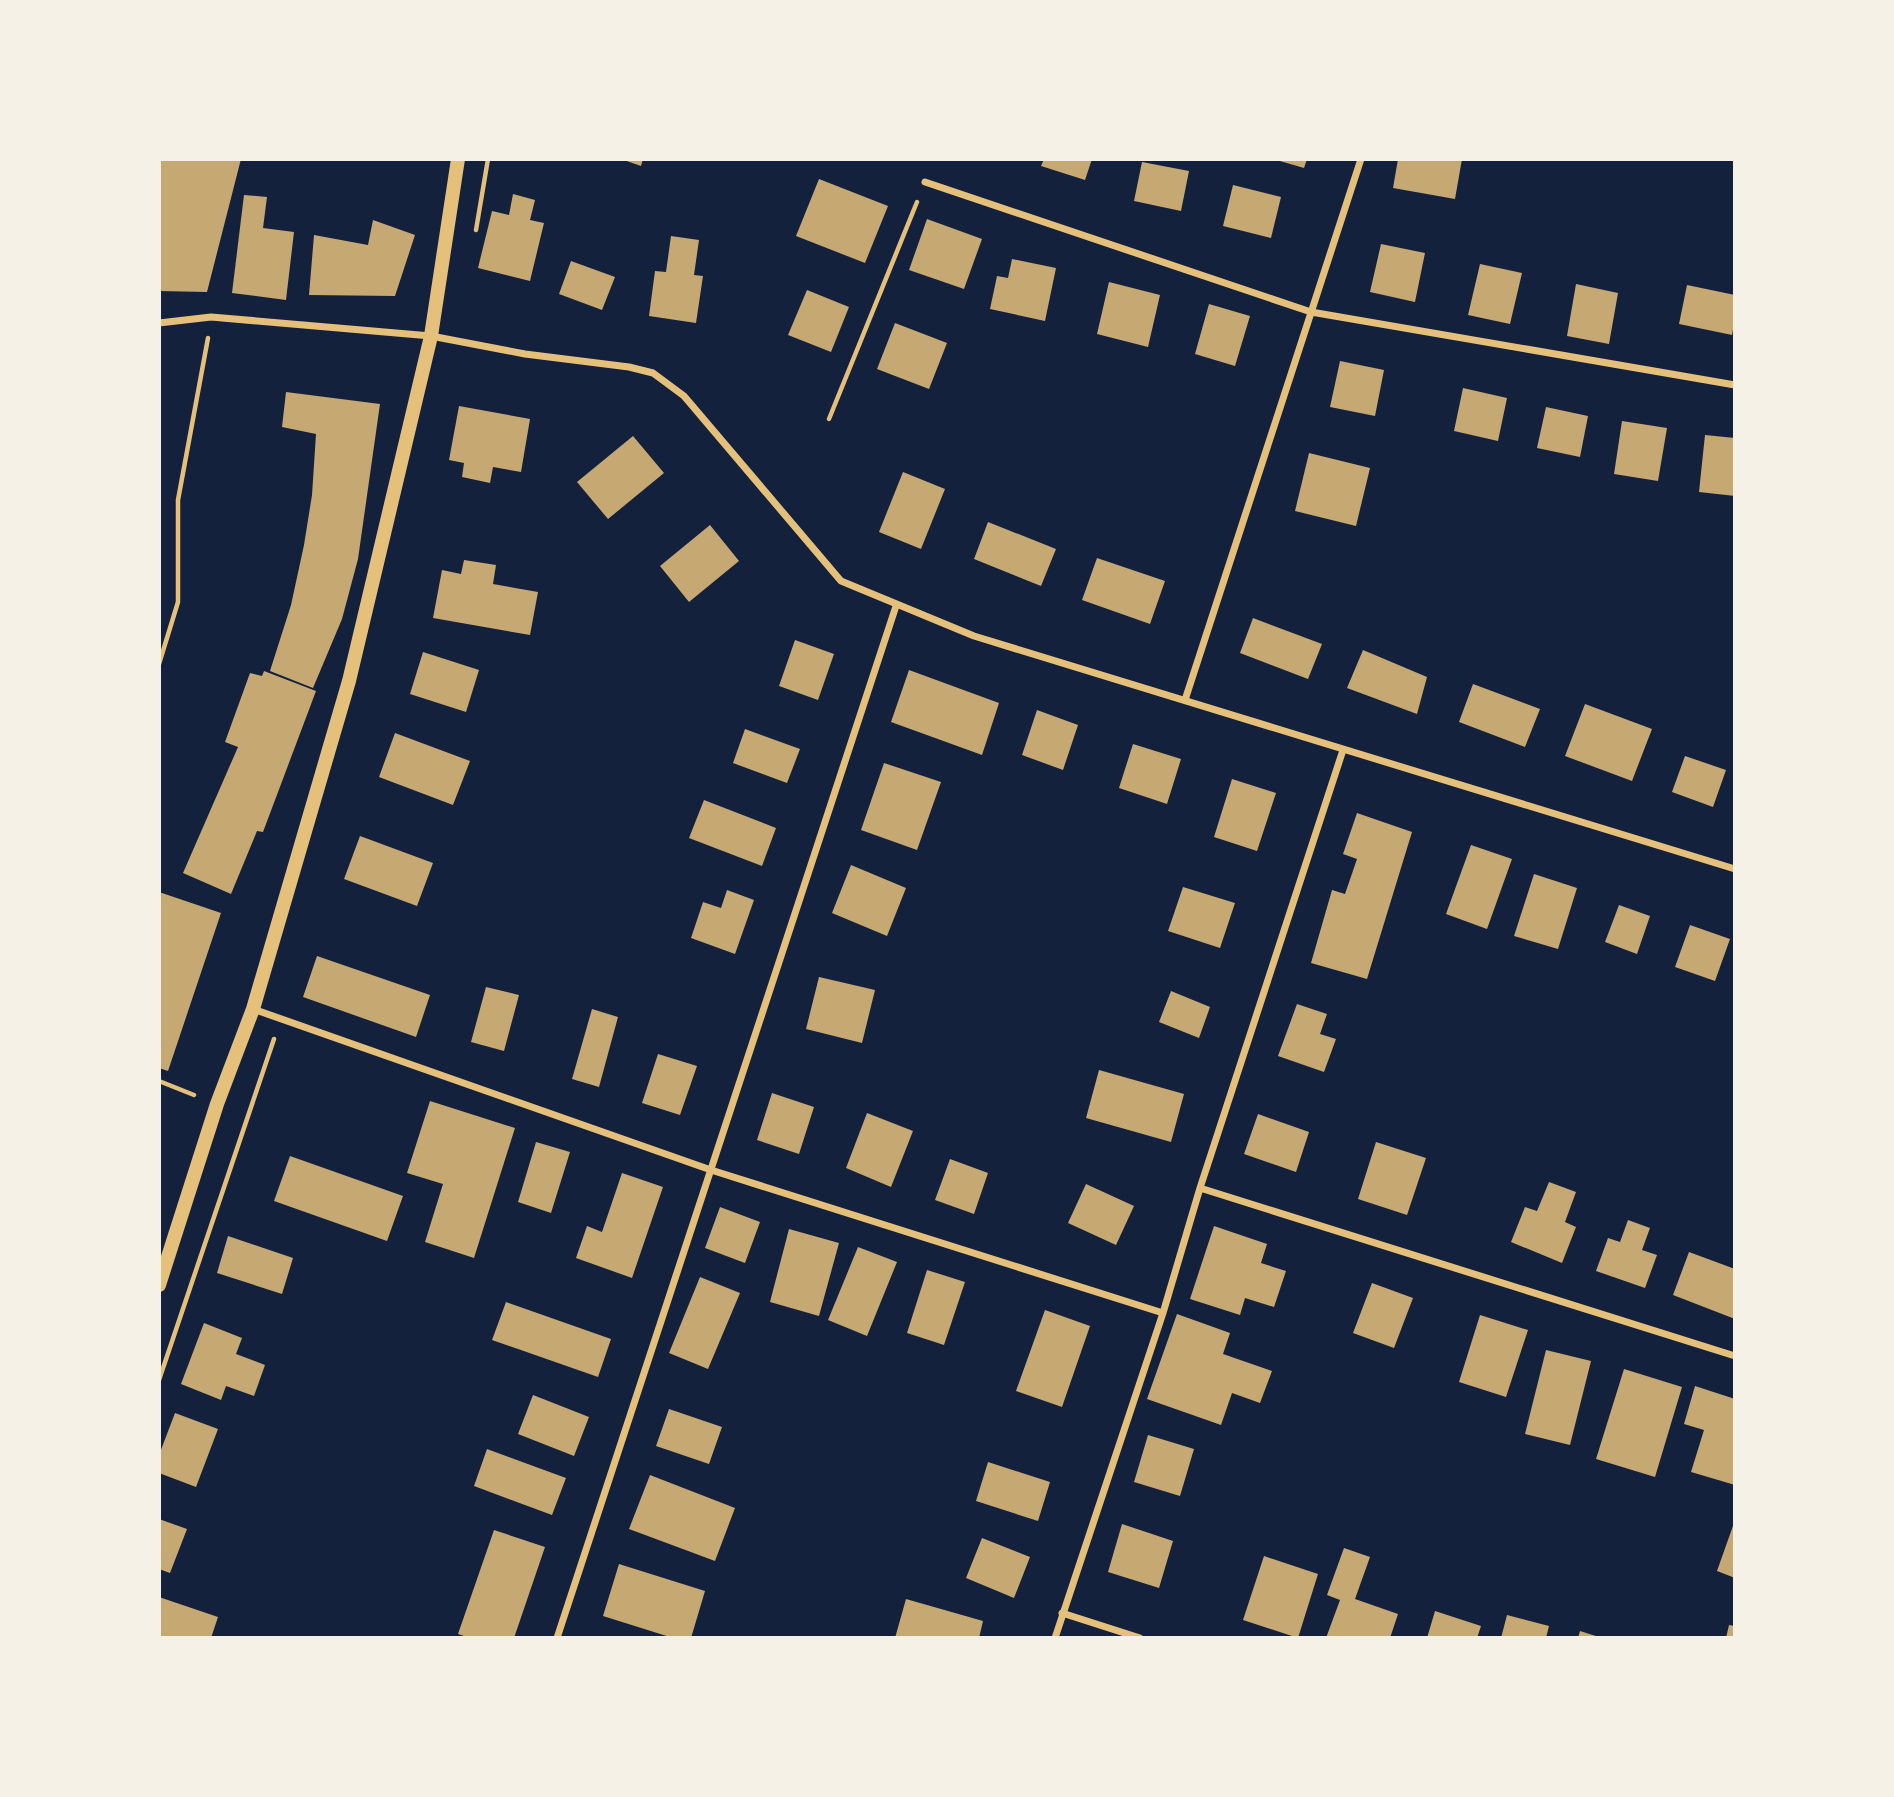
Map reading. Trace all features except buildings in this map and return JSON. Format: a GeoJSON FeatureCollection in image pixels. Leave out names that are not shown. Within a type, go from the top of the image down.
{"type":"FeatureCollection","features":[{"type":"Feature","properties":{"kind":"main road"},"geometry":{"type":"LineString","coordinates":[[159,1285],[217,1104],[253,1009],[349,681],[430,336],[458,159]]}},
{"type":"Feature","properties":{"kind":"street"},"geometry":{"type":"LineString","coordinates":[[1185,700],[1361,159]]}},
{"type":"Feature","properties":{"kind":"street"},"geometry":{"type":"LineString","coordinates":[[925,182],[1311,312],[1735,385]]}},
{"type":"Feature","properties":{"kind":"street"},"geometry":{"type":"LineString","coordinates":[[159,323],[211,317],[430,336],[653,373],[684,396],[841,581],[974,636],[1735,869]]}},
{"type":"Feature","properties":{"kind":"street"},"geometry":{"type":"LineString","coordinates":[[557,1638],[897,606]]}},
{"type":"Feature","properties":{"kind":"street"},"geometry":{"type":"LineString","coordinates":[[1055,1638],[1163,1313],[1200,1188],[1343,750]]}},
{"type":"Feature","properties":{"kind":"street"},"geometry":{"type":"LineString","coordinates":[[253,1009],[711,1170],[1163,1313]]}},
{"type":"Feature","properties":{"kind":"street"},"geometry":{"type":"LineString","coordinates":[[1200,1188],[1735,1356]]}},
{"type":"Feature","properties":{"kind":"street"},"geometry":{"type":"LineString","coordinates":[[1062,1613],[1140,1638]]}},
{"type":"Feature","properties":{"kind":"path"},"geometry":{"type":"LineString","coordinates":[[829,419],[925,182]]}},
{"type":"Feature","properties":{"kind":"path"},"geometry":{"type":"LineString","coordinates":[[159,664],[178,602],[178,500],[211,317]]}},
{"type":"Feature","properties":{"kind":"path"},"geometry":{"type":"LineString","coordinates":[[159,1081],[217,1104]]}}]}
